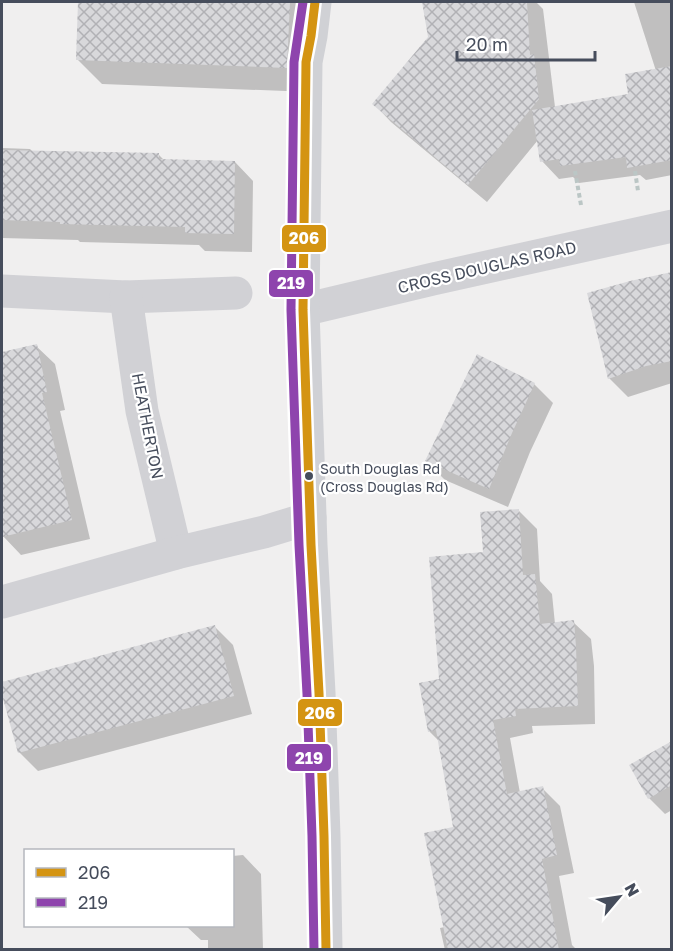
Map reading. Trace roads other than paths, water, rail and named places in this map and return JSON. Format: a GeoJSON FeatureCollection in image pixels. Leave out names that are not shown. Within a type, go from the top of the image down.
{"type":"FeatureCollection","features":[{"type":"Feature","properties":{"kind":"main road"},"geometry":{"type":"LineString","coordinates":[[315,2],[306,62],[303,310],[319,693],[326,950]]}},
{"type":"Feature","properties":{"kind":"street","name":"CROSS DOUGLAS ROAD"},"geometry":{"type":"LineString","coordinates":[[303,310],[672,226]]}},
{"type":"Feature","properties":{"kind":"street"},"geometry":{"type":"LineString","coordinates":[[2,291],[126,297],[236,293]]}},
{"type":"Feature","properties":{"kind":"street","name":"HEATHERTON"},"geometry":{"type":"LineString","coordinates":[[126,297],[142,411],[176,553]]}},
{"type":"Feature","properties":{"kind":"street"},"geometry":{"type":"LineString","coordinates":[[2,602],[310,518]]}},
{"type":"Feature","properties":{"kind":"place","name":"South Douglas Rd (Cross Douglas Rd)"},"geometry":{"type":"Point","coordinates":[309,476]}}]}
